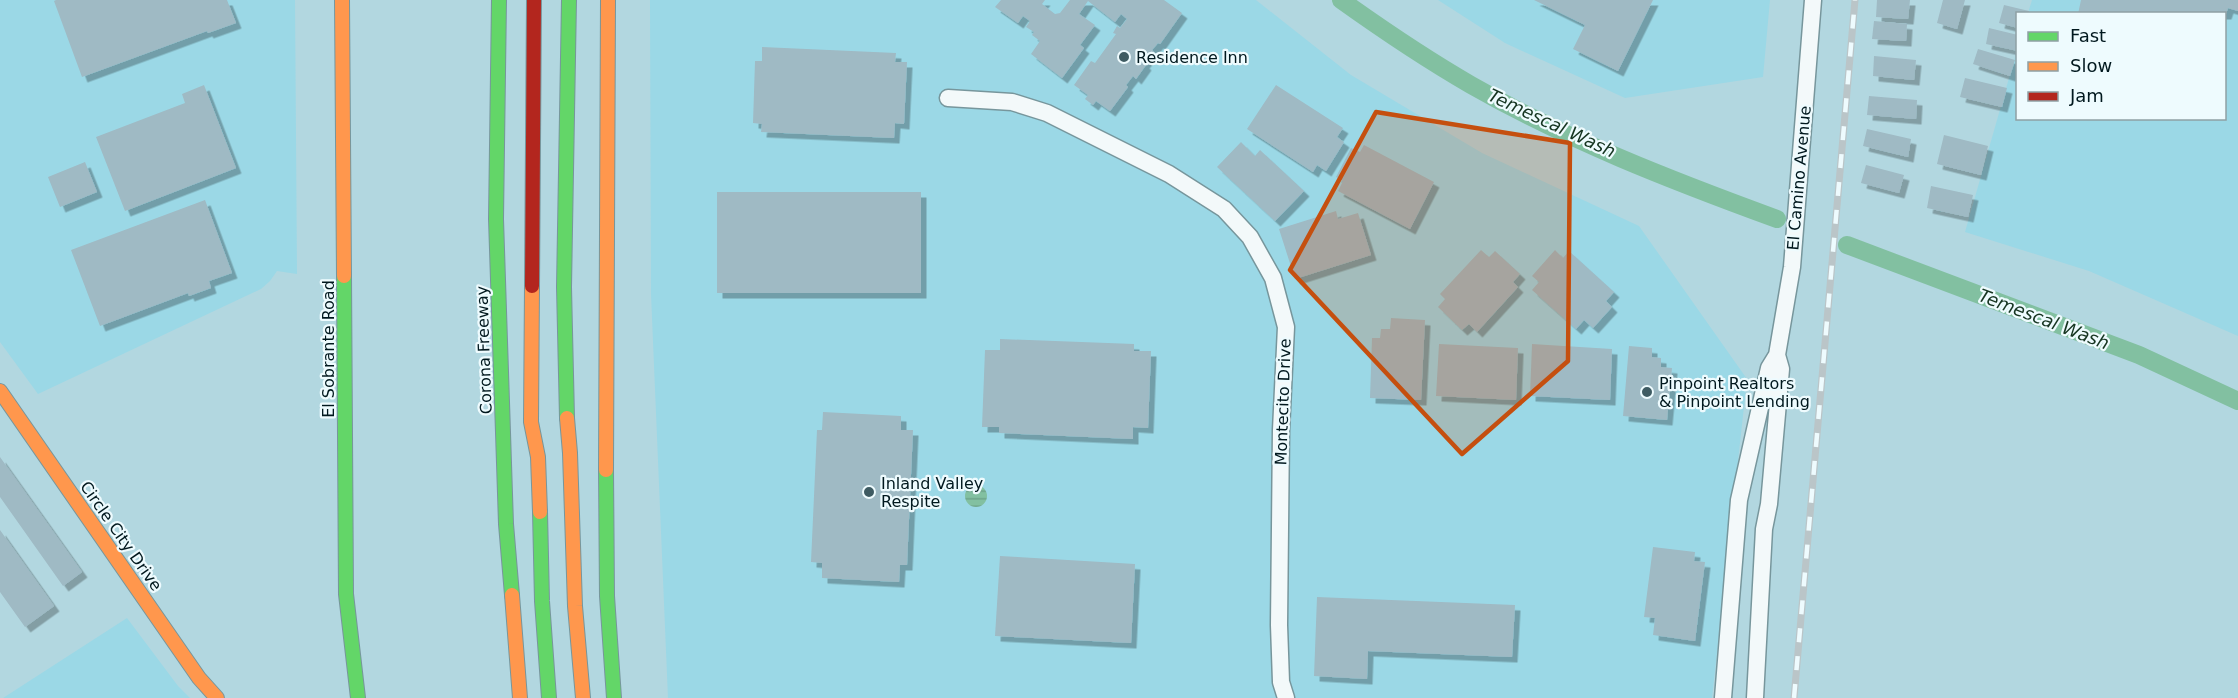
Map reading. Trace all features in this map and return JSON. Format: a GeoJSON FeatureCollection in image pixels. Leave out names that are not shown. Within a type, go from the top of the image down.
{"type":"FeatureCollection","features":[{"type":"Feature","properties":{"kind":"main road","name":"El Sobrante Road"},"geometry":{"type":"LineString","coordinates":[[342,0],[346,594],[358,698]]}},
{"type":"Feature","properties":{"kind":"main road","name":"Corona Freeway"},"geometry":{"type":"LineString","coordinates":[[499,0],[496,219],[506,524],[520,698]]}},
{"type":"Feature","properties":{"kind":"main road"},"geometry":{"type":"LineString","coordinates":[[534,0],[531,422],[538,457],[542,601],[549,698]]}},
{"type":"Feature","properties":{"kind":"main road"},"geometry":{"type":"LineString","coordinates":[[569,0],[564,287],[566,413],[570,453],[575,606],[583,698]]}},
{"type":"Feature","properties":{"kind":"main road"},"geometry":{"type":"LineString","coordinates":[[608,0],[605,210],[606,483],[609,650],[614,698]]}},
{"type":"Feature","properties":{"kind":"main road"},"geometry":{"type":"LineString","coordinates":[[570,453],[578,414],[579,336]]}},
{"type":"Feature","properties":{"kind":"main road","name":"Circle City Drive"},"geometry":{"type":"LineString","coordinates":[[0,391],[199,678],[217,698]]}},
{"type":"Feature","properties":{"kind":"main road"},"geometry":{"type":"LineString","coordinates":[[538,457],[545,420]]}},
{"type":"Feature","properties":{"kind":"main road"},"geometry":{"type":"LineString","coordinates":[[504,689],[516,651]]}},
{"type":"Feature","properties":{"kind":"street","name":"El Camino Avenue"},"geometry":{"type":"LineString","coordinates":[[1755,698],[1764,529],[1769,504],[1781,369],[1778,355],[1792,267],[1813,0]]}},
{"type":"Feature","properties":{"kind":"street","name":"Montecito Drive"},"geometry":{"type":"LineString","coordinates":[[948,98],[1012,102],[1047,113],[1169,174],[1224,209],[1250,237],[1273,278],[1286,327],[1281,442],[1279,615],[1281,682],[1286,698]]}},
{"type":"Feature","properties":{"kind":"street","name":"El Camino Avenue"},"geometry":{"type":"LineString","coordinates":[[1723,698],[1739,500],[1769,368],[1778,355]]}},
{"type":"Feature","properties":{"kind":"highlighted area"},"geometry":{"type":"Polygon","coordinates":[[[1376,112],[1570,143],[1568,361],[1462,454],[1290,270],[1376,112]]]}},
{"type":"Feature","properties":{"kind":"shaded area"},"geometry":{"type":"Polygon","coordinates":[[[0,0],[295,0],[297,274],[277,271],[261,289],[38,394],[0,342],[0,0]]]}},
{"type":"Feature","properties":{"kind":"shaded area"},"geometry":{"type":"Polygon","coordinates":[[[650,0],[1256,0],[1351,75],[1482,153],[1639,226],[1747,379],[1712,698],[668,698],[651,294],[650,0]]]}},
{"type":"Feature","properties":{"kind":"shaded area"},"geometry":{"type":"Polygon","coordinates":[[[1438,0],[1770,0],[1763,77],[1625,98],[1505,43],[1438,0]]]}},
{"type":"Feature","properties":{"kind":"shaded area"},"geometry":{"type":"Polygon","coordinates":[[[2032,0],[2238,0],[2238,336],[2089,271],[1965,232],[2016,54],[2016,120],[2226,120],[2226,12],[2028,12],[2032,0]]]}},
{"type":"Feature","properties":{"kind":"shaded area"},"geometry":{"type":"Polygon","coordinates":[[[976,485],[984,488],[987,496],[984,504],[976,507],[968,504],[965,496],[968,488],[976,485]]]}},
{"type":"Feature","properties":{"kind":"shaded area"},"geometry":{"type":"Polygon","coordinates":[[[127,618],[178,686],[190,698],[3,698],[127,618]]]}},
{"type":"Feature","properties":{"kind":"building"},"geometry":{"type":"Polygon","coordinates":[[[227,0],[236,23],[208,33],[207,31],[82,77],[54,1],[227,0]]]}},
{"type":"Feature","properties":{"kind":"building","name":"Residence Inn"},"geometry":{"type":"Polygon","coordinates":[[[1001,0],[1045,0],[1042,4],[1055,14],[1060,13],[1070,0],[1164,0],[1182,13],[1160,44],[1158,43],[1152,50],[1154,52],[1144,63],[1146,65],[1136,79],[1133,76],[1126,85],[1128,87],[1110,111],[1096,101],[1093,105],[1085,99],[1088,95],[1074,85],[1091,61],[1095,63],[1116,34],[1113,33],[1117,26],[1120,28],[1127,19],[1121,14],[1115,22],[1088,1],[1079,14],[1095,25],[1080,45],[1084,48],[1062,78],[1031,54],[1040,41],[1032,35],[1034,32],[1026,27],[1030,21],[1023,16],[1018,23],[995,7],[1001,0]]]}},
{"type":"Feature","properties":{"kind":"building"},"geometry":{"type":"Polygon","coordinates":[[[1534,0],[1653,0],[1618,71],[1573,49],[1585,25],[1534,0]]]}},
{"type":"Feature","properties":{"kind":"building"},"geometry":{"type":"Polygon","coordinates":[[[1877,0],[1910,0],[1908,19],[1876,17],[1877,0]]]}},
{"type":"Feature","properties":{"kind":"building"},"geometry":{"type":"Polygon","coordinates":[[[1943,0],[1965,0],[1957,29],[1937,23],[1943,0]]]}},
{"type":"Feature","properties":{"kind":"building"},"geometry":{"type":"Polygon","coordinates":[[[2081,0],[2238,0],[2238,11],[2228,8],[2226,14],[2226,12],[2078,12],[2081,0]]]}},
{"type":"Feature","properties":{"kind":"building"},"geometry":{"type":"Polygon","coordinates":[[[2004,5],[2029,11],[2016,12],[2016,27],[1999,23],[2004,5]]]}},
{"type":"Feature","properties":{"kind":"building"},"geometry":{"type":"Polygon","coordinates":[[[1874,21],[1907,24],[1906,41],[1872,39],[1874,21]]]}},
{"type":"Feature","properties":{"kind":"building"},"geometry":{"type":"Polygon","coordinates":[[[1989,28],[2016,35],[2016,51],[1986,44],[1989,28]]]}},
{"type":"Feature","properties":{"kind":"building"},"geometry":{"type":"Polygon","coordinates":[[[762,47],[896,53],[895,62],[907,62],[904,124],[895,123],[894,138],[761,132],[762,124],[753,123],[755,61],[762,61],[762,47]]]}},
{"type":"Feature","properties":{"kind":"building"},"geometry":{"type":"Polygon","coordinates":[[[1978,49],[2015,60],[2010,76],[1973,64],[1978,49]]]}},
{"type":"Feature","properties":{"kind":"building"},"geometry":{"type":"Polygon","coordinates":[[[1874,56],[1916,60],[1914,80],[1873,76],[1874,56]]]}},
{"type":"Feature","properties":{"kind":"building"},"geometry":{"type":"Polygon","coordinates":[[[1965,78],[2007,88],[2002,107],[1960,97],[1965,78]]]}},
{"type":"Feature","properties":{"kind":"building"},"geometry":{"type":"Polygon","coordinates":[[[204,85],[236,168],[125,211],[96,137],[185,103],[182,94],[204,85]]]}},
{"type":"Feature","properties":{"kind":"building"},"geometry":{"type":"Polygon","coordinates":[[[1276,85],[1343,128],[1337,137],[1344,142],[1326,171],[1317,165],[1313,172],[1247,129],[1276,85]]]}},
{"type":"Feature","properties":{"kind":"building"},"geometry":{"type":"Polygon","coordinates":[[[1869,96],[1917,100],[1916,119],[1867,115],[1869,96]]]}},
{"type":"Feature","properties":{"kind":"building"},"geometry":{"type":"Polygon","coordinates":[[[1867,129],[1911,139],[1908,157],[1863,146],[1867,129]]]}},
{"type":"Feature","properties":{"kind":"building"},"geometry":{"type":"Polygon","coordinates":[[[1944,135],[1988,146],[1981,175],[1937,164],[1944,135]]]}},
{"type":"Feature","properties":{"kind":"building"},"geometry":{"type":"Polygon","coordinates":[[[1241,142],[1255,156],[1260,150],[1304,191],[1275,221],[1217,167],[1241,142]]]}},
{"type":"Feature","properties":{"kind":"building"},"geometry":{"type":"Polygon","coordinates":[[[1364,145],[1434,182],[1410,229],[1338,191],[1343,181],[1336,177],[1351,148],[1360,152],[1364,145]]]}},
{"type":"Feature","properties":{"kind":"building"},"geometry":{"type":"Polygon","coordinates":[[[85,162],[97,192],[60,207],[48,177],[85,162]]]}},
{"type":"Feature","properties":{"kind":"building"},"geometry":{"type":"Polygon","coordinates":[[[1866,165],[1904,175],[1899,193],[1861,183],[1866,165]]]}},
{"type":"Feature","properties":{"kind":"building"},"geometry":{"type":"Polygon","coordinates":[[[1931,186],[1973,195],[1968,217],[1927,208],[1931,186]]]}},
{"type":"Feature","properties":{"kind":"building"},"geometry":{"type":"Polygon","coordinates":[[[717,192],[921,192],[921,293],[717,293],[717,192]]]}},
{"type":"Feature","properties":{"kind":"building"},"geometry":{"type":"Polygon","coordinates":[[[205,200],[232,273],[209,281],[211,288],[189,296],[188,293],[100,326],[71,250],[205,200]]]}},
{"type":"Feature","properties":{"kind":"building"},"geometry":{"type":"Polygon","coordinates":[[[1336,211],[1338,219],[1358,213],[1371,255],[1295,279],[1279,229],[1336,211]]]}},
{"type":"Feature","properties":{"kind":"building"},"geometry":{"type":"Polygon","coordinates":[[[1481,250],[1489,257],[1495,251],[1520,274],[1513,282],[1518,287],[1477,332],[1469,324],[1462,330],[1438,307],[1445,299],[1440,294],[1481,250]]]}},
{"type":"Feature","properties":{"kind":"building"},"geometry":{"type":"Polygon","coordinates":[[[1555,250],[1563,258],[1569,251],[1614,292],[1606,301],[1612,307],[1593,328],[1584,320],[1576,329],[1532,290],[1539,282],[1532,276],[1555,250]]]}},
{"type":"Feature","properties":{"kind":"building"},"geometry":{"type":"Polygon","coordinates":[[[1391,318],[1425,320],[1421,400],[1370,398],[1372,338],[1380,338],[1381,329],[1390,329],[1391,318]]]}},
{"type":"Feature","properties":{"kind":"building"},"geometry":{"type":"Polygon","coordinates":[[[1000,339],[1134,344],[1134,351],[1151,351],[1148,428],[1133,427],[1133,439],[999,433],[999,427],[982,427],[985,350],[1000,350],[1000,339]]]}},
{"type":"Feature","properties":{"kind":"building"},"geometry":{"type":"Polygon","coordinates":[[[1439,344],[1518,348],[1516,400],[1436,396],[1439,344]]]}},
{"type":"Feature","properties":{"kind":"building"},"geometry":{"type":"Polygon","coordinates":[[[1532,344],[1612,349],[1610,400],[1530,396],[1532,344]]]}},
{"type":"Feature","properties":{"kind":"building","name":"Pinpoint Realtors & Pinpoint Lending"},"geometry":{"type":"Polygon","coordinates":[[[1629,346],[1652,348],[1652,357],[1661,358],[1661,367],[1672,368],[1667,420],[1623,416],[1629,346]]]}},
{"type":"Feature","properties":{"kind":"building"},"geometry":{"type":"Polygon","coordinates":[[[823,412],[901,416],[901,430],[913,430],[907,565],[900,565],[899,582],[822,578],[822,563],[811,562],[817,430],[822,430],[823,412]]]}},
{"type":"Feature","properties":{"kind":"building"},"geometry":{"type":"Polygon","coordinates":[[[0,457],[82,572],[63,586],[0,497],[0,457]]]}},
{"type":"Feature","properties":{"kind":"building"},"geometry":{"type":"Polygon","coordinates":[[[0,530],[54,606],[25,627],[0,592],[0,530]]]}},
{"type":"Feature","properties":{"kind":"building"},"geometry":{"type":"Polygon","coordinates":[[[1653,547],[1695,552],[1694,561],[1705,562],[1695,641],[1653,635],[1655,618],[1644,617],[1653,547]]]}},
{"type":"Feature","properties":{"kind":"building"},"geometry":{"type":"Polygon","coordinates":[[[1000,556],[1135,564],[1131,643],[995,636],[1000,556]]]}},
{"type":"Feature","properties":{"kind":"building"},"geometry":{"type":"Polygon","coordinates":[[[1317,597],[1515,605],[1512,657],[1368,651],[1367,679],[1314,676],[1317,597]]]}},
{"type":"Feature","properties":{"kind":"waterway","name":"Temescal Wash"},"geometry":{"type":"LineString","coordinates":[[1341,0],[1454,75],[1507,105],[1583,142],[1699,190],[1777,219]]}},
{"type":"Feature","properties":{"kind":"waterway","name":"Temescal Wash"},"geometry":{"type":"LineString","coordinates":[[1847,245],[2139,355],[2238,401]]}},
{"type":"Feature","properties":{"kind":"railway"},"geometry":{"type":"LineString","coordinates":[[1794,698],[1855,0]]}},
{"type":"Feature","properties":{"kind":"traffic: fast"},"geometry":{"type":"LineString","coordinates":[[499,0],[496,219],[506,524],[512,595]]}},
{"type":"Feature","properties":{"kind":"traffic: fast"},"geometry":{"type":"LineString","coordinates":[[567,418],[564,287],[569,0]]}},
{"type":"Feature","properties":{"kind":"traffic: fast"},"geometry":{"type":"LineString","coordinates":[[344,276],[346,594],[358,698]]}},
{"type":"Feature","properties":{"kind":"traffic: fast"},"geometry":{"type":"LineString","coordinates":[[606,470],[607,596],[614,698]]}},
{"type":"Feature","properties":{"kind":"traffic: fast"},"geometry":{"type":"LineString","coordinates":[[540,512],[542,601],[549,698]]}},
{"type":"Feature","properties":{"kind":"traffic: slow"},"geometry":{"type":"LineString","coordinates":[[342,0],[344,276]]}},
{"type":"Feature","properties":{"kind":"traffic: slow"},"geometry":{"type":"LineString","coordinates":[[606,470],[608,0]]}},
{"type":"Feature","properties":{"kind":"traffic: slow"},"geometry":{"type":"LineString","coordinates":[[532,286],[531,422],[538,457],[540,512]]}},
{"type":"Feature","properties":{"kind":"traffic: slow"},"geometry":{"type":"LineString","coordinates":[[0,391],[199,678],[217,698]]}},
{"type":"Feature","properties":{"kind":"traffic: slow"},"geometry":{"type":"LineString","coordinates":[[567,418],[575,606],[583,698]]}},
{"type":"Feature","properties":{"kind":"traffic: slow"},"geometry":{"type":"LineString","coordinates":[[512,595],[520,698]]}},
{"type":"Feature","properties":{"kind":"traffic: jam"},"geometry":{"type":"LineString","coordinates":[[532,286],[534,0]]}},
{"type":"Feature","properties":{"kind":"place","name":"Residence Inn"},"geometry":{"type":"Point","coordinates":[1124,57]}},
{"type":"Feature","properties":{"kind":"place","name":"Pinpoint Realtors & Pinpoint Lending"},"geometry":{"type":"Point","coordinates":[1647,392]}},
{"type":"Feature","properties":{"kind":"place","name":"Inland Valley Respite"},"geometry":{"type":"Point","coordinates":[869,492]}}]}
